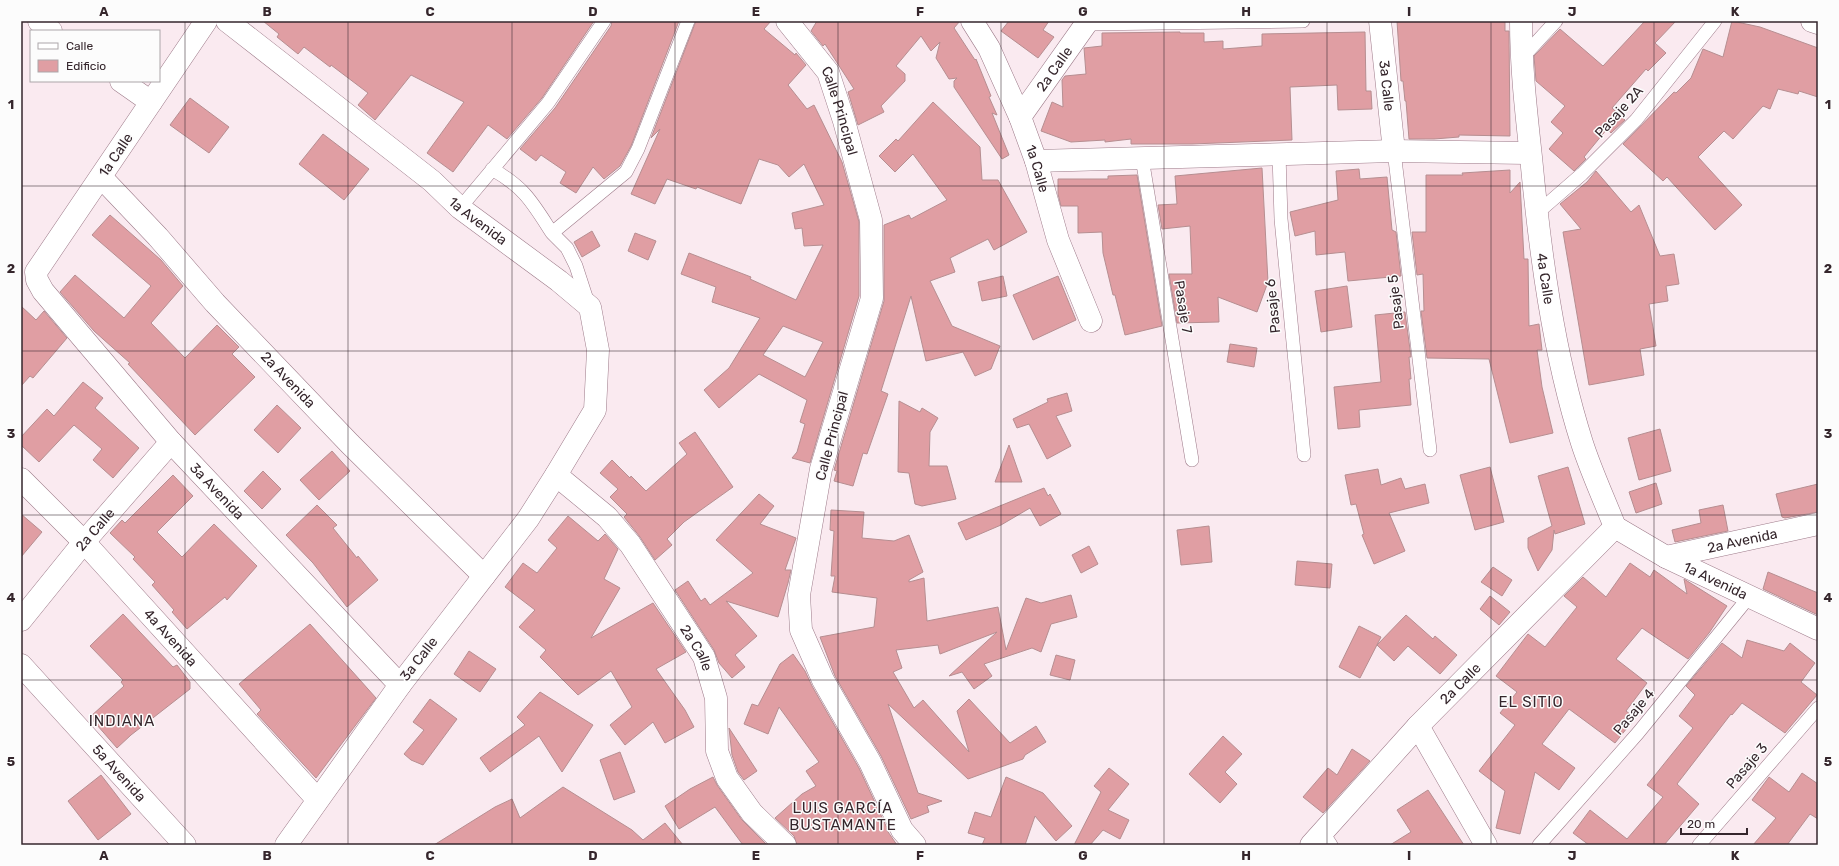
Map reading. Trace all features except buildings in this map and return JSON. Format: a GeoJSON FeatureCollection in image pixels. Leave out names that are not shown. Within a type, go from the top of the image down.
{"type":"FeatureCollection","features":[{"type":"Feature","properties":{"kind":"street"},"geometry":{"type":"LineString","coordinates":[[39,21],[50,30]]}},
{"type":"Feature","properties":{"kind":"street","name":"1a Calle"},"geometry":{"type":"LineString","coordinates":[[42,291],[37,280],[36,272],[206,21]]}},
{"type":"Feature","properties":{"kind":"street","name":"1a Avenida"},"geometry":{"type":"LineString","coordinates":[[226,21],[432,181],[460,208],[559,280],[590,307]]}},
{"type":"Feature","properties":{"kind":"street","name":"Calle Principal"},"geometry":{"type":"LineString","coordinates":[[787,21],[828,72],[844,121],[871,220],[872,298],[822,469],[799,595],[801,630],[823,680],[870,762],[902,830],[915,845]]}},
{"type":"Feature","properties":{"kind":"street","name":"1a Calle"},"geometry":{"type":"LineString","coordinates":[[972,21],[989,48],[1020,117],[1036,161],[1058,240],[1092,321]]}},
{"type":"Feature","properties":{"kind":"street","name":"3a Calle"},"geometry":{"type":"LineString","coordinates":[[1380,21],[1394,151]]}},
{"type":"Feature","properties":{"kind":"street","name":"4a Calle"},"geometry":{"type":"LineString","coordinates":[[1521,21],[1521,59],[1536,214],[1545,281],[1566,383],[1582,443],[1615,527]]}},
{"type":"Feature","properties":{"kind":"street"},"geometry":{"type":"LineString","coordinates":[[1812,21],[1818,23]]}},
{"type":"Feature","properties":{"kind":"street","name":"2a Calle"},"geometry":{"type":"LineString","coordinates":[[1020,117],[1088,22]]}},
{"type":"Feature","properties":{"kind":"street"},"geometry":{"type":"LineString","coordinates":[[122,82],[151,102]]}},
{"type":"Feature","properties":{"kind":"street"},"geometry":{"type":"LineString","coordinates":[[1036,161],[1394,151],[1530,153]]}},
{"type":"Feature","properties":{"kind":"street","name":"2a Avenida"},"geometry":{"type":"LineString","coordinates":[[101,177],[158,237],[215,303],[330,423],[484,576]]}},
{"type":"Feature","properties":{"kind":"street","name":"3a Avenida"},"geometry":{"type":"LineString","coordinates":[[42,291],[171,442],[400,685]]}},
{"type":"Feature","properties":{"kind":"street"},"geometry":{"type":"LineString","coordinates":[[556,475],[595,410],[598,350],[590,307]]}},
{"type":"Feature","properties":{"kind":"street","name":"2a Calle"},"geometry":{"type":"LineString","coordinates":[[21,620],[84,542],[171,442]]}},
{"type":"Feature","properties":{"kind":"street","name":"2a Calle"},"geometry":{"type":"LineString","coordinates":[[556,475],[607,517],[630,544],[704,657],[716,698],[717,751],[727,778],[752,813],[784,845]]}},
{"type":"Feature","properties":{"kind":"street","name":"3a Calle"},"geometry":{"type":"LineString","coordinates":[[286,845],[317,799],[400,685],[528,519],[556,475]]}},
{"type":"Feature","properties":{"kind":"street","name":"4a Avenida"},"geometry":{"type":"LineString","coordinates":[[21,479],[84,542],[317,799]]}},
{"type":"Feature","properties":{"kind":"street","name":"2a Avenida"},"geometry":{"type":"LineString","coordinates":[[1666,556],[1818,524]]}},
{"type":"Feature","properties":{"kind":"street","name":"1a Avenida"},"geometry":{"type":"LineString","coordinates":[[1615,527],[1666,556],[1818,629]]}},
{"type":"Feature","properties":{"kind":"street","name":"2a Calle"},"geometry":{"type":"LineString","coordinates":[[1322,840],[1418,726],[1615,527]]}},
{"type":"Feature","properties":{"kind":"street","name":"5a Avenida"},"geometry":{"type":"LineString","coordinates":[[21,665],[185,845]]}},
{"type":"Feature","properties":{"kind":"street"},"geometry":{"type":"LineString","coordinates":[[1418,726],[1486,845]]}},
{"type":"Feature","properties":{"kind":"lane"},"geometry":{"type":"LineString","coordinates":[[460,208],[548,103],[604,21]]}},
{"type":"Feature","properties":{"kind":"lane"},"geometry":{"type":"LineString","coordinates":[[552,233],[626,172],[638,149],[688,21]]}},
{"type":"Feature","properties":{"kind":"lane"},"geometry":{"type":"LineString","coordinates":[[1088,22],[1303,21]]}},
{"type":"Feature","properties":{"kind":"lane"},"geometry":{"type":"LineString","coordinates":[[1521,59],[1556,21]]}},
{"type":"Feature","properties":{"kind":"lane","name":"Pasaje 2A"},"geometry":{"type":"LineString","coordinates":[[1536,214],[1582,174],[1636,120],[1715,21]]}},
{"type":"Feature","properties":{"kind":"lane","name":"Pasaje 5"},"geometry":{"type":"LineString","coordinates":[[1394,151],[1430,450]]}},
{"type":"Feature","properties":{"kind":"lane","name":"Pasaje 6"},"geometry":{"type":"LineString","coordinates":[[1279,154],[1281,219],[1304,455]]}},
{"type":"Feature","properties":{"kind":"lane","name":"Pasaje 7"},"geometry":{"type":"LineString","coordinates":[[1142,158],[1192,460]]}},
{"type":"Feature","properties":{"kind":"lane"},"geometry":{"type":"LineString","coordinates":[[492,169],[512,180],[530,198],[552,233],[567,248],[576,266],[590,307]]}},
{"type":"Feature","properties":{"kind":"lane","name":"Pasaje 4"},"geometry":{"type":"LineString","coordinates":[[1539,845],[1638,733],[1749,597]]}},
{"type":"Feature","properties":{"kind":"lane","name":"Pasaje 3"},"geometry":{"type":"LineString","coordinates":[[1699,845],[1818,708]]}},
{"type":"Feature","properties":{"kind":"district","name":"EL SITIO"},"geometry":{"type":"Point","coordinates":[1531,702]}},
{"type":"Feature","properties":{"kind":"district","name":"INDIANA"},"geometry":{"type":"Point","coordinates":[122,721]}},
{"type":"Feature","properties":{"kind":"district","name":"LUIS GARCÍA BUSTAMANTE"},"geometry":{"type":"Point","coordinates":[843,816]}}]}
